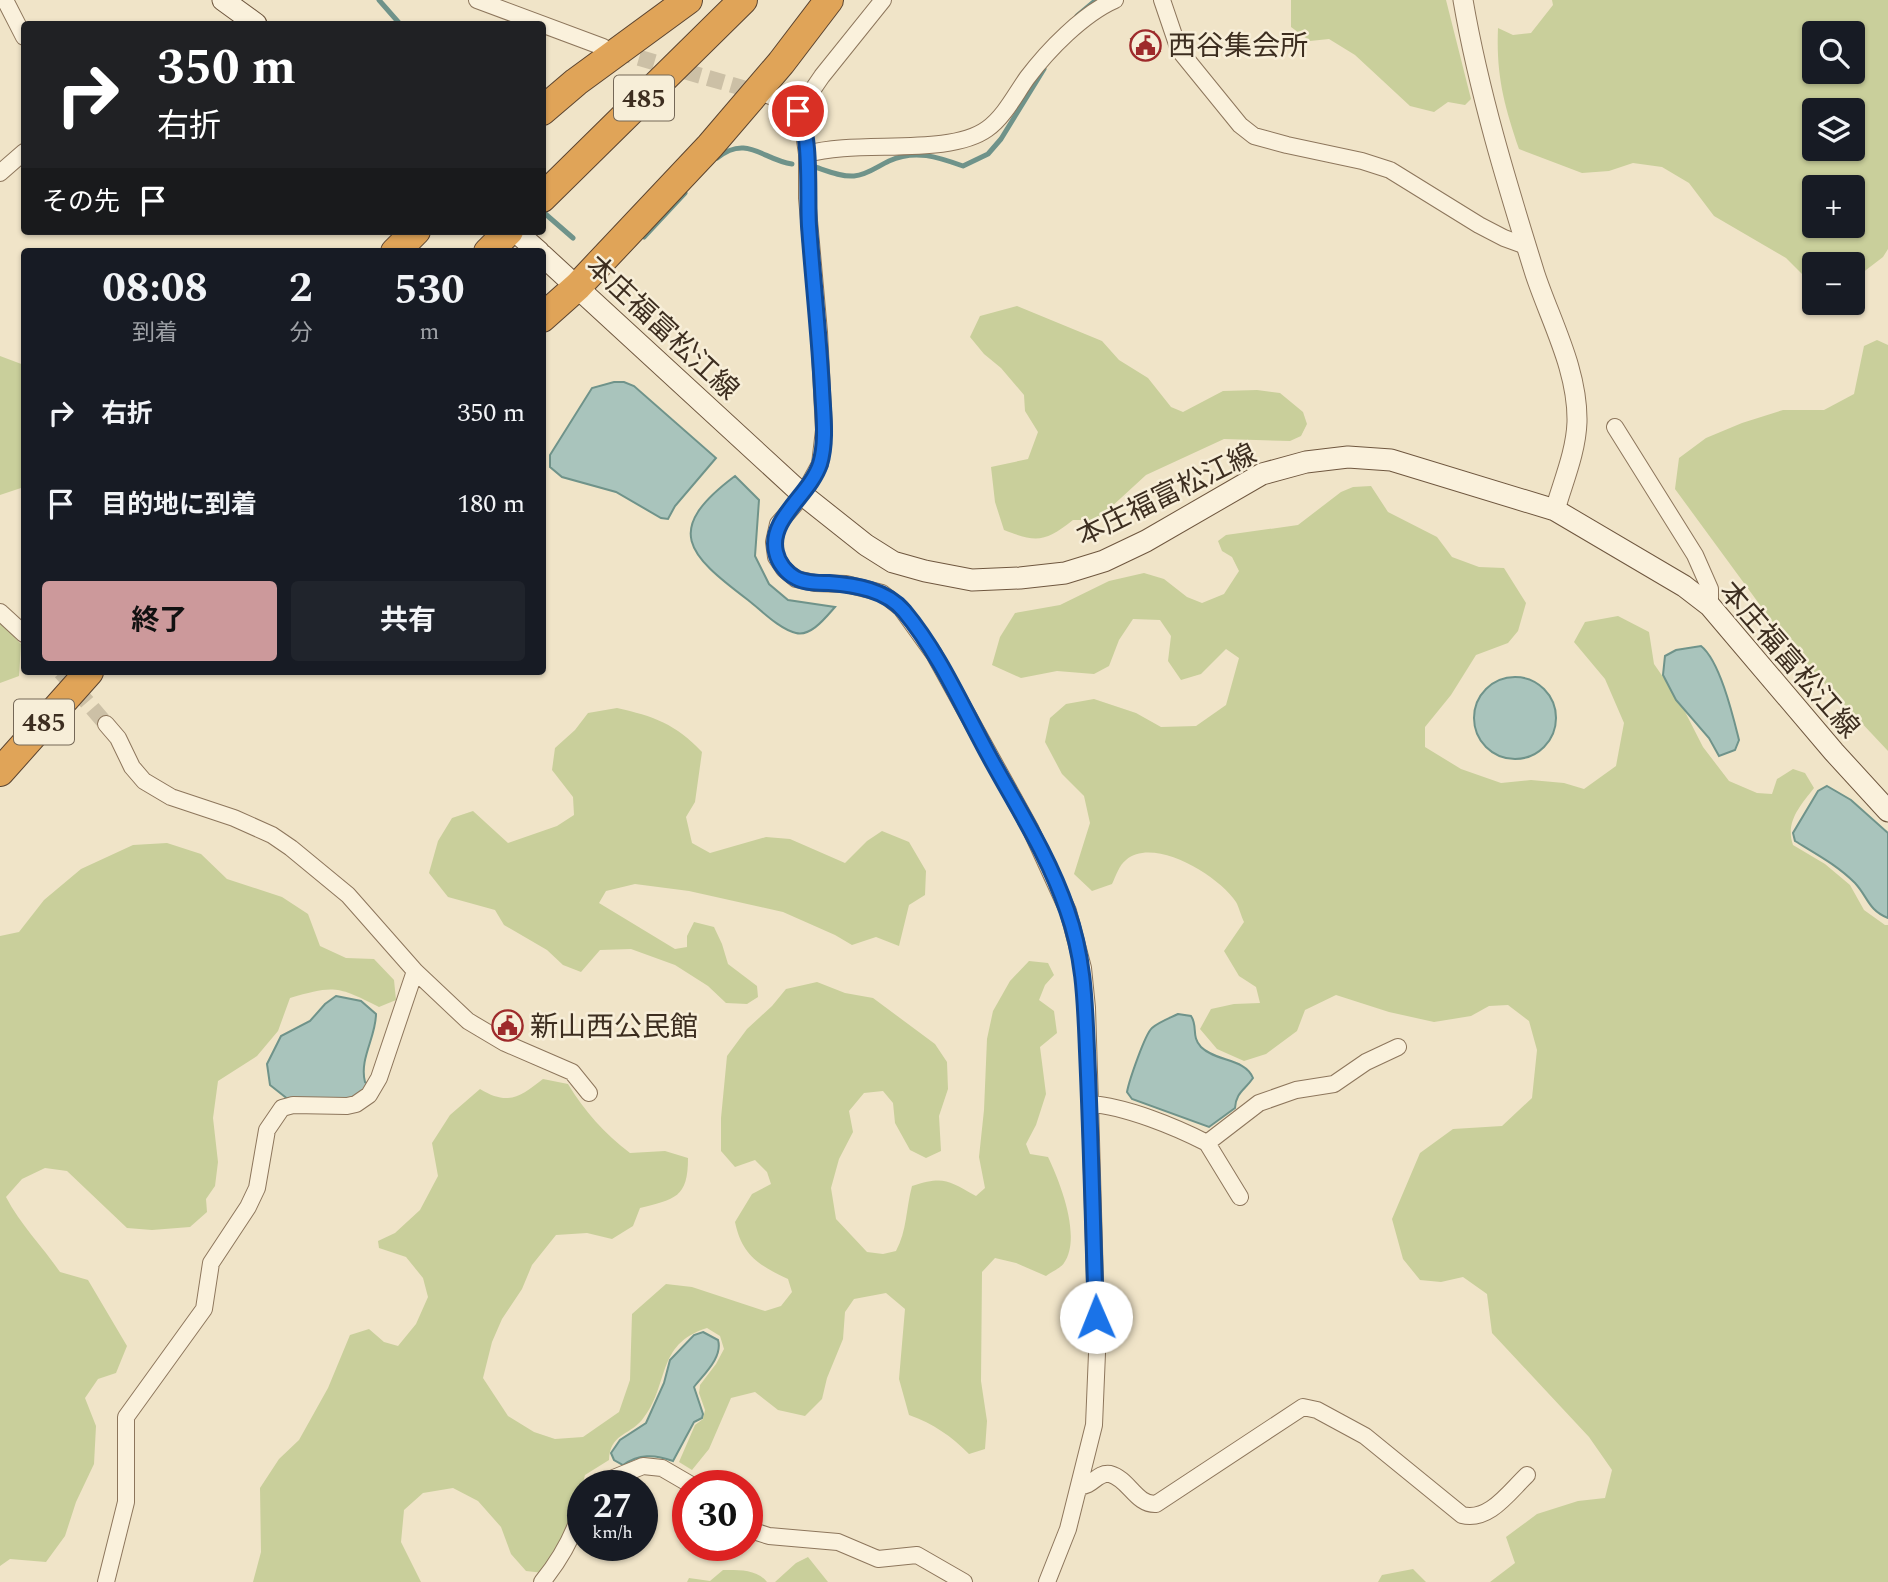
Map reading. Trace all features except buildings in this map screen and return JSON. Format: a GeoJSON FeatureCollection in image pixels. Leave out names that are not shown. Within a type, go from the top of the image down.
{"type":"FeatureCollection","features":[{"type":"Feature","properties":{"kind":"highway"},"geometry":{"type":"LineString","coordinates":[[546,108],[576,82],[688,0]]}},
{"type":"Feature","properties":{"kind":"highway","name":"485"},"geometry":{"type":"LineString","coordinates":[[546,194],[743,0]]}},
{"type":"Feature","properties":{"kind":"highway"},"geometry":{"type":"LineString","coordinates":[[546,314],[578,286],[710,146],[781,63],[829,0]]}},
{"type":"Feature","properties":{"kind":"highway"},"geometry":{"type":"LineString","coordinates":[[399,248],[412,235]]}},
{"type":"Feature","properties":{"kind":"highway"},"geometry":{"type":"LineString","coordinates":[[492,248],[505,235]]}},
{"type":"Feature","properties":{"kind":"highway"},"geometry":{"type":"LineString","coordinates":[[0,754],[62,675]]}},
{"type":"Feature","properties":{"kind":"highway","name":"485"},"geometry":{"type":"LineString","coordinates":[[0,772],[86,675]]}},
{"type":"Feature","properties":{"kind":"main road"},"geometry":{"type":"LineString","coordinates":[[223,0],[252,21]]}},
{"type":"Feature","properties":{"kind":"main road","name":"本庄福富松江線"},"geometry":{"type":"LineString","coordinates":[[520,235],[535,248]]}},
{"type":"Feature","properties":{"kind":"main road","name":"本庄福富松江線"},"geometry":{"type":"LineString","coordinates":[[546,257],[803,495],[866,545],[893,562],[925,571],[972,580],[1065,573],[1104,561],[1146,541],[1262,474],[1306,462],[1348,457],[1391,460],[1555,510],[1675,580],[1710,606],[1888,811]]}},
{"type":"Feature","properties":{"kind":"street"},"geometry":{"type":"LineString","coordinates":[[5,0],[21,31]]}},
{"type":"Feature","properties":{"kind":"street"},"geometry":{"type":"LineString","coordinates":[[477,0],[533,21]]}},
{"type":"Feature","properties":{"kind":"street"},"geometry":{"type":"LineString","coordinates":[[798,111],[822,76],[883,0]]}},
{"type":"Feature","properties":{"kind":"street"},"geometry":{"type":"LineString","coordinates":[[807,154],[831,148],[947,142],[979,134],[996,122],[1029,76],[1072,30],[1103,5],[1115,0]]}},
{"type":"Feature","properties":{"kind":"street"},"geometry":{"type":"LineString","coordinates":[[1162,0],[1179,50],[1240,125],[1254,136],[1390,170],[1479,225],[1526,246]]}},
{"type":"Feature","properties":{"kind":"street"},"geometry":{"type":"LineString","coordinates":[[1463,0],[1505,177],[1574,388],[1577,423],[1569,465],[1555,510]]}},
{"type":"Feature","properties":{"kind":"street"},"geometry":{"type":"LineString","coordinates":[[546,26],[603,47]]}},
{"type":"Feature","properties":{"kind":"street"},"geometry":{"type":"LineString","coordinates":[[768,95],[788,103],[798,111],[802,119],[807,154],[807,198],[819,332],[824,430],[820,464],[803,495],[778,524],[774,542],[776,557],[784,569],[796,579],[846,584],[882,593],[901,608],[934,654],[1051,870],[1068,911],[1083,968],[1087,1008],[1097,1353],[1094,1425],[1069,1529],[1047,1582]]}},
{"type":"Feature","properties":{"kind":"street"},"geometry":{"type":"LineString","coordinates":[[0,173],[21,155]]}},
{"type":"Feature","properties":{"kind":"street"},"geometry":{"type":"LineString","coordinates":[[1615,427],[1695,555],[1710,589],[1710,606]]}},
{"type":"Feature","properties":{"kind":"street"},"geometry":{"type":"LineString","coordinates":[[0,612],[21,631]]}},
{"type":"Feature","properties":{"kind":"street"},"geometry":{"type":"LineString","coordinates":[[106,724],[118,738],[132,767],[144,781],[171,797],[234,818],[272,835],[348,895],[415,971],[468,1021],[505,1043],[572,1072],[589,1093]]}},
{"type":"Feature","properties":{"kind":"street"},"geometry":{"type":"LineString","coordinates":[[106,1582],[126,1502],[126,1417],[204,1309],[211,1263],[248,1207],[257,1188],[267,1130],[282,1108],[293,1105],[347,1106],[356,1104],[369,1095],[379,1078],[415,971]]}},
{"type":"Feature","properties":{"kind":"street"},"geometry":{"type":"LineString","coordinates":[[1207,1143],[1259,1103],[1296,1090],[1334,1084],[1366,1062],[1398,1047]]}},
{"type":"Feature","properties":{"kind":"street"},"geometry":{"type":"LineString","coordinates":[[1090,1104],[1107,1105],[1207,1143],[1240,1197]]}},
{"type":"Feature","properties":{"kind":"street"},"geometry":{"type":"LineString","coordinates":[[1080,1486],[1086,1487],[1101,1475],[1110,1474],[1144,1502],[1156,1504],[1303,1407],[1317,1410],[1365,1436],[1462,1515],[1477,1517],[1489,1512],[1527,1475]]}},
{"type":"Feature","properties":{"kind":"street"},"geometry":{"type":"LineString","coordinates":[[633,1470],[643,1466],[672,1472]]}},
{"type":"Feature","properties":{"kind":"street"},"geometry":{"type":"LineString","coordinates":[[763,1534],[838,1542],[878,1559],[917,1555],[964,1582]]}},
{"type":"Feature","properties":{"kind":"street"},"geometry":{"type":"LineString","coordinates":[[542,1582],[555,1566],[567,1542]]}},
{"type":"Feature","properties":{"kind":"green space"},"geometry":{"type":"Polygon","coordinates":[[[1291,0],[1446,0],[1471,99],[1465,105],[1448,102],[1434,112],[1410,106],[1355,55],[1329,39],[1310,41],[1291,27],[1291,0]]]}},
{"type":"Feature","properties":{"kind":"green space"},"geometry":{"type":"Polygon","coordinates":[[[1552,0],[1888,0],[1888,249],[1883,257],[1865,271],[1865,252],[1802,252],[1802,274],[1786,258],[1714,216],[1689,183],[1662,167],[1633,163],[1609,171],[1582,173],[1519,149],[1502,90],[1498,61],[1498,28],[1513,35],[1531,33],[1553,5],[1552,0]]]}},
{"type":"Feature","properties":{"kind":"green space"},"geometry":{"type":"Polygon","coordinates":[[[1017,306],[1102,341],[1119,360],[1148,378],[1171,407],[1183,412],[1223,391],[1257,390],[1280,393],[1303,412],[1307,424],[1301,436],[1290,441],[1224,439],[1146,475],[1097,520],[1073,520],[1055,533],[1040,538],[1025,537],[1004,530],[995,502],[991,467],[1028,459],[1038,432],[1025,411],[1024,395],[970,337],[980,316],[1017,306]]]}},
{"type":"Feature","properties":{"kind":"green space"},"geometry":{"type":"Polygon","coordinates":[[[1877,340],[1888,345],[1888,751],[1793,650],[1675,489],[1679,458],[1706,438],[1783,410],[1824,410],[1854,394],[1864,346],[1877,340]]]}},
{"type":"Feature","properties":{"kind":"green space"},"geometry":{"type":"Polygon","coordinates":[[[0,356],[21,364],[21,488],[0,495],[0,356]]]}},
{"type":"Feature","properties":{"kind":"green space"},"geometry":{"type":"Polygon","coordinates":[[[1371,486],[1388,512],[1437,537],[1452,557],[1479,567],[1504,568],[1526,603],[1518,631],[1508,643],[1476,655],[1451,695],[1425,727],[1425,747],[1461,769],[1501,783],[1531,780],[1564,783],[1584,789],[1616,766],[1624,723],[1605,679],[1574,642],[1585,622],[1618,616],[1649,632],[1654,664],[1679,700],[1703,747],[1729,781],[1757,793],[1772,794],[1777,779],[1793,769],[1805,773],[1814,788],[1792,822],[1793,845],[1825,864],[1850,885],[1864,910],[1888,925],[1888,1582],[1490,1582],[1515,1563],[1506,1537],[1537,1514],[1578,1501],[1605,1498],[1612,1470],[1589,1437],[1492,1333],[1487,1294],[1463,1277],[1441,1282],[1420,1280],[1403,1259],[1392,1219],[1420,1153],[1453,1129],[1502,1126],[1532,1098],[1537,1050],[1529,1021],[1508,1005],[1489,1006],[1471,1016],[1434,1022],[1389,1012],[1336,995],[1305,1010],[1297,1031],[1266,1054],[1244,1061],[1217,1049],[1200,1029],[1211,1009],[1234,1004],[1260,1003],[1256,987],[1239,976],[1224,951],[1244,922],[1236,902],[1228,892],[1216,881],[1185,862],[1153,853],[1138,854],[1126,860],[1112,884],[1092,891],[1074,874],[1090,823],[1084,796],[1062,774],[1045,742],[1050,718],[1066,704],[1094,699],[1136,713],[1161,727],[1196,726],[1226,705],[1239,658],[1226,649],[1201,674],[1181,680],[1168,661],[1171,636],[1160,620],[1133,619],[1119,640],[1109,666],[1094,674],[1057,671],[1021,678],[992,665],[1000,637],[1015,613],[1060,605],[1109,581],[1144,573],[1164,579],[1187,597],[1202,603],[1224,594],[1239,571],[1232,557],[1222,551],[1218,541],[1226,535],[1298,525],[1341,492],[1353,487],[1371,486]]]}},
{"type":"Feature","properties":{"kind":"green space"},"geometry":{"type":"Polygon","coordinates":[[[0,622],[21,644],[19,676],[0,683],[0,622]]]}},
{"type":"Feature","properties":{"kind":"green space"},"geometry":{"type":"Polygon","coordinates":[[[617,708],[663,722],[683,734],[702,752],[695,802],[686,817],[692,843],[710,853],[766,837],[790,839],[845,863],[867,841],[882,831],[909,842],[926,871],[925,895],[909,905],[899,946],[876,937],[852,945],[783,912],[689,891],[635,884],[606,891],[599,903],[675,949],[687,947],[687,936],[694,922],[714,927],[728,964],[757,986],[758,997],[747,1004],[726,1003],[708,986],[675,965],[631,949],[600,950],[581,972],[563,965],[547,950],[504,925],[495,910],[448,897],[429,873],[438,841],[452,818],[473,811],[508,843],[557,826],[574,815],[573,797],[552,770],[555,748],[575,730],[588,713],[617,708]]]}},
{"type":"Feature","properties":{"kind":"green space"},"geometry":{"type":"Polygon","coordinates":[[[167,843],[201,854],[227,879],[282,897],[308,914],[320,946],[346,958],[374,959],[394,980],[396,1000],[379,1007],[336,990],[317,991],[290,998],[278,1031],[257,1056],[218,1081],[213,1118],[218,1162],[215,1186],[206,1199],[207,1212],[190,1227],[152,1230],[127,1228],[67,1171],[45,1168],[22,1179],[6,1197],[24,1226],[60,1272],[88,1280],[127,1346],[116,1373],[98,1379],[85,1398],[96,1426],[94,1464],[76,1502],[65,1536],[46,1562],[10,1559],[0,1566],[0,936],[19,932],[44,900],[81,869],[133,845],[167,843]]]}},
{"type":"Feature","properties":{"kind":"green space"},"geometry":{"type":"Polygon","coordinates":[[[1029,961],[1048,963],[1054,975],[1045,985],[1039,1000],[1054,1011],[1057,1033],[1040,1047],[1046,1094],[1036,1125],[1026,1144],[1030,1154],[1048,1157],[1067,1210],[1071,1239],[1064,1263],[1046,1276],[1016,1263],[995,1258],[982,1272],[981,1381],[987,1421],[985,1449],[969,1454],[942,1431],[909,1415],[899,1379],[905,1309],[886,1293],[854,1299],[845,1312],[843,1339],[827,1378],[822,1399],[805,1416],[778,1410],[755,1392],[731,1398],[709,1449],[692,1470],[679,1462],[695,1425],[703,1419],[705,1410],[699,1393],[700,1385],[724,1349],[720,1336],[707,1328],[690,1335],[679,1344],[671,1355],[651,1407],[637,1425],[616,1440],[609,1460],[593,1470],[567,1470],[567,1528],[544,1573],[526,1571],[511,1554],[501,1527],[478,1501],[453,1488],[423,1493],[404,1510],[401,1542],[421,1582],[253,1582],[261,1552],[260,1488],[279,1459],[299,1440],[328,1388],[350,1335],[369,1329],[384,1342],[398,1346],[416,1324],[428,1297],[423,1278],[406,1257],[379,1248],[378,1241],[395,1233],[420,1210],[438,1176],[432,1143],[450,1115],[480,1089],[506,1098],[520,1095],[543,1079],[568,1084],[596,1122],[630,1153],[665,1151],[688,1158],[685,1181],[677,1195],[640,1208],[633,1226],[612,1239],[587,1233],[556,1235],[532,1265],[522,1289],[502,1319],[492,1342],[483,1378],[508,1416],[534,1432],[555,1439],[583,1437],[619,1412],[630,1380],[632,1314],[666,1284],[692,1287],[765,1311],[781,1306],[792,1292],[788,1279],[760,1264],[747,1251],[735,1222],[752,1194],[771,1184],[767,1172],[755,1160],[735,1167],[721,1151],[727,1056],[747,1029],[786,989],[817,982],[845,993],[873,998],[935,1044],[947,1062],[948,1089],[939,1116],[941,1151],[926,1158],[910,1150],[895,1123],[893,1103],[883,1091],[864,1093],[849,1111],[853,1132],[839,1159],[831,1188],[836,1219],[867,1252],[883,1254],[896,1251],[900,1243],[912,1186],[945,1181],[976,1196],[985,1188],[979,1157],[987,1039],[993,1011],[1010,981],[1029,961]]]}},
{"type":"Feature","properties":{"kind":"green space"},"geometry":{"type":"Polygon","coordinates":[[[808,1557],[828,1582],[775,1582],[796,1563],[808,1557]]]}},
{"type":"Feature","properties":{"kind":"green space"},"geometry":{"type":"Polygon","coordinates":[[[1413,1569],[1426,1582],[1378,1582],[1382,1575],[1413,1569]]]}},
{"type":"Feature","properties":{"kind":"green space"},"geometry":{"type":"Polygon","coordinates":[[[723,1570],[753,1572],[767,1582],[687,1582],[689,1578],[710,1581],[723,1570]]]}},
{"type":"Feature","properties":{"kind":"water"},"geometry":{"type":"Polygon","coordinates":[[[614,382],[634,386],[716,458],[675,506],[668,519],[661,518],[616,492],[562,477],[550,467],[550,455],[592,388],[614,382]]]}},
{"type":"Feature","properties":{"kind":"water"},"geometry":{"type":"Polygon","coordinates":[[[735,476],[759,500],[755,556],[769,584],[788,600],[835,607],[818,625],[807,632],[796,633],[783,628],[727,584],[698,555],[692,541],[691,527],[698,512],[712,495],[735,476]]]}},
{"type":"Feature","properties":{"kind":"water"},"geometry":{"type":"Polygon","coordinates":[[[1701,646],[1708,653],[1720,676],[1739,740],[1735,750],[1719,756],[1709,738],[1676,700],[1663,675],[1665,656],[1676,650],[1701,646]]]}},
{"type":"Feature","properties":{"kind":"water"},"geometry":{"type":"Polygon","coordinates":[[[1515,677],[1531,680],[1544,689],[1553,702],[1556,718],[1553,734],[1544,747],[1531,756],[1515,759],[1499,756],[1486,747],[1477,734],[1474,718],[1477,702],[1486,689],[1499,680],[1515,677]]]}},
{"type":"Feature","properties":{"kind":"water"},"geometry":{"type":"Polygon","coordinates":[[[1827,786],[1851,800],[1888,833],[1888,918],[1872,907],[1848,877],[1795,841],[1793,833],[1818,791],[1827,786]]]}},
{"type":"Feature","properties":{"kind":"water"},"geometry":{"type":"Polygon","coordinates":[[[336,996],[361,1001],[376,1014],[364,1065],[365,1082],[370,1085],[352,1100],[289,1100],[270,1085],[267,1064],[281,1036],[310,1021],[336,996]]]}},
{"type":"Feature","properties":{"kind":"water"},"geometry":{"type":"Polygon","coordinates":[[[1178,1014],[1191,1016],[1196,1039],[1201,1047],[1244,1067],[1253,1078],[1239,1095],[1235,1108],[1209,1127],[1132,1099],[1127,1092],[1149,1032],[1178,1014]]]}},
{"type":"Feature","properties":{"kind":"water"},"geometry":{"type":"Polygon","coordinates":[[[703,1332],[718,1340],[718,1353],[694,1387],[702,1418],[694,1422],[673,1461],[647,1456],[623,1465],[614,1460],[611,1453],[620,1440],[646,1423],[664,1383],[670,1360],[694,1335],[703,1332]]]}},
{"type":"Feature","properties":{"kind":"waterway"},"geometry":{"type":"LineString","coordinates":[[379,0],[397,21]]}},
{"type":"Feature","properties":{"kind":"waterway"},"geometry":{"type":"LineString","coordinates":[[1077,16],[1096,0]]}},
{"type":"Feature","properties":{"kind":"waterway"},"geometry":{"type":"LineString","coordinates":[[812,166],[854,176],[908,155],[935,157],[963,166],[988,154],[1001,139],[1044,69]]}},
{"type":"Feature","properties":{"kind":"waterway"},"geometry":{"type":"LineString","coordinates":[[717,158],[728,151],[746,148],[792,164]]}},
{"type":"Feature","properties":{"kind":"waterway"},"geometry":{"type":"LineString","coordinates":[[644,237],[685,193]]}},
{"type":"Feature","properties":{"kind":"waterway"},"geometry":{"type":"LineString","coordinates":[[546,214],[573,238]]}},
{"type":"Feature","properties":{"kind":"tunnel"},"geometry":{"type":"LineString","coordinates":[[616,51],[763,94]]}},
{"type":"Feature","properties":{"kind":"tunnel"},"geometry":{"type":"LineString","coordinates":[[64,675],[106,724]]}},
{"type":"Feature","properties":{"kind":"place","name":"西谷集会所"},"geometry":{"type":"Point","coordinates":[1145,45]}},
{"type":"Feature","properties":{"kind":"place","name":"新山西公民館"},"geometry":{"type":"Point","coordinates":[507,1026]}},
{"type":"Feature","properties":{"kind":"route"},"geometry":{"type":"LineString","coordinates":[[798,111],[802,119],[807,154],[807,198],[819,332],[824,430],[820,464],[803,495],[778,524],[774,542],[776,557],[784,569],[796,579],[846,584],[882,593],[901,608],[934,654],[1051,870],[1068,911],[1083,968],[1087,1008],[1096,1317]]}}]}
